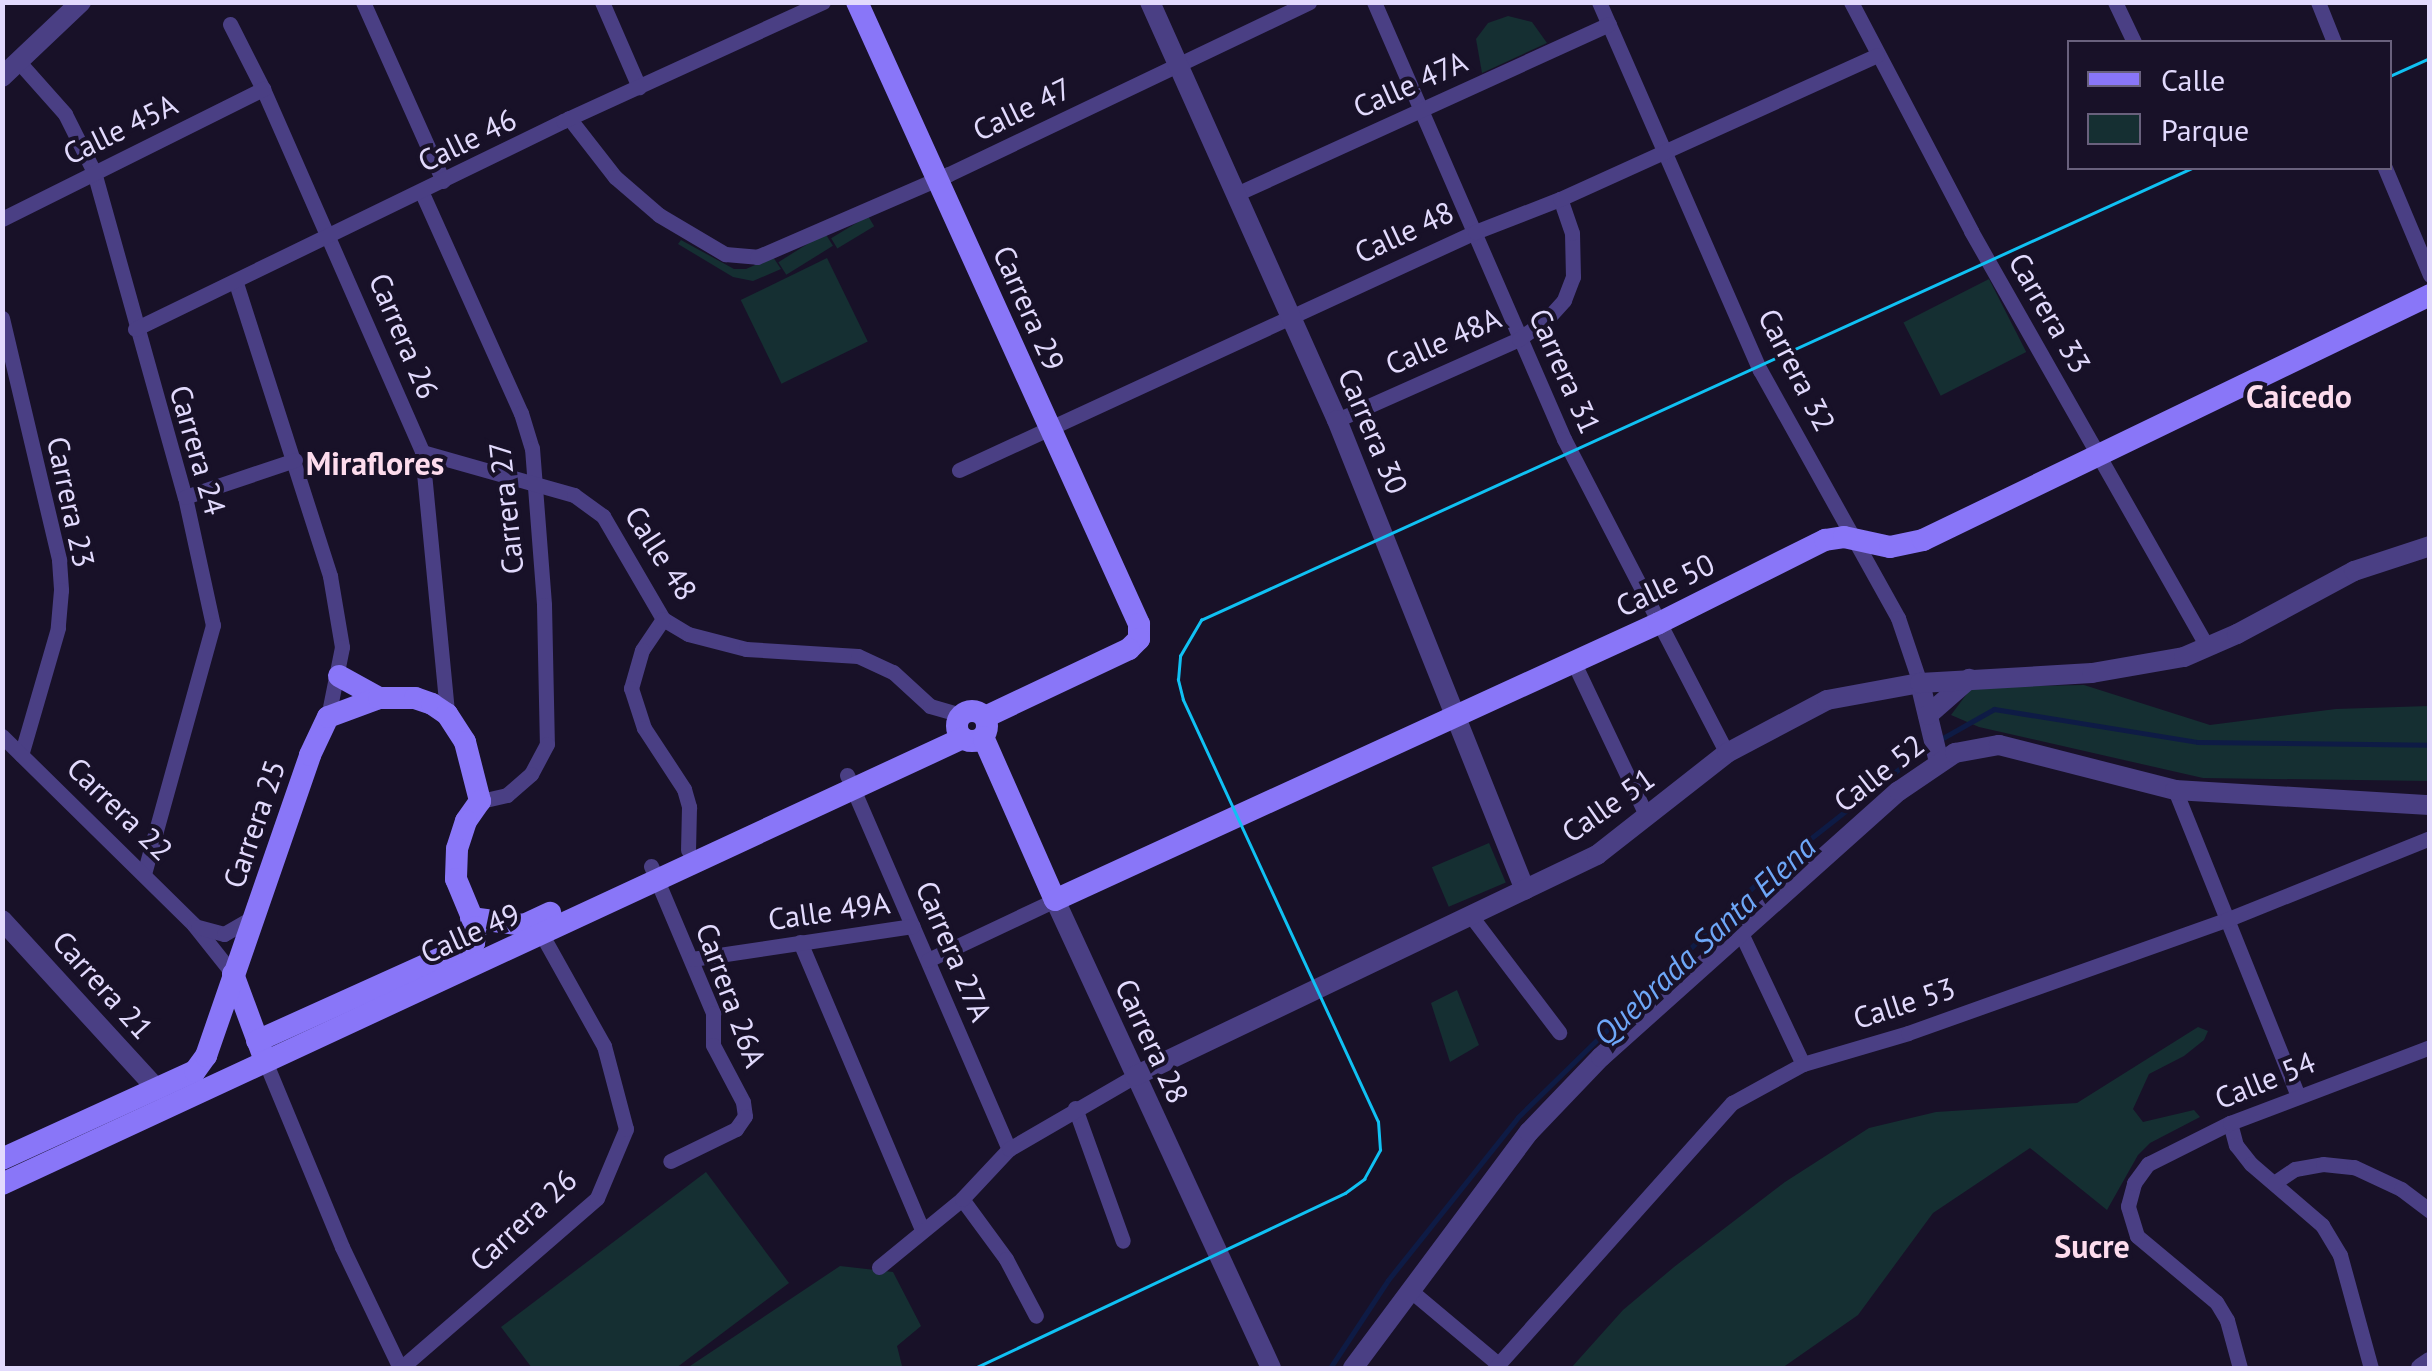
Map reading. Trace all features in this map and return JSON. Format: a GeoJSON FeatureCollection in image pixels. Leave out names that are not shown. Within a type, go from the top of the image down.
{"type":"FeatureCollection","features":[{"type":"Feature","properties":{"kind":"main road","name":"Carrera 29"},"geometry":{"type":"LineString","coordinates":[[857,2],[1139,624],[1139,639]]}},
{"type":"Feature","properties":{"kind":"main road","name":"Calle 50"},"geometry":{"type":"LineString","coordinates":[[1055,900],[1659,622],[1825,540],[1844,537],[1890,546],[1923,540],[2430,295]]}},
{"type":"Feature","properties":{"kind":"main road","name":"Calle 49"},"geometry":{"type":"LineString","coordinates":[[2,1184],[261,1051],[538,928],[970,726],[1129,650],[1139,639]]}},
{"type":"Feature","properties":{"kind":"main road"},"geometry":{"type":"LineString","coordinates":[[339,676],[380,698]]}},
{"type":"Feature","properties":{"kind":"main road"},"geometry":{"type":"LineString","coordinates":[[328,717],[380,698],[415,698],[447,714]]}},
{"type":"Feature","properties":{"kind":"main road","name":"Carrera 26"},"geometry":{"type":"LineString","coordinates":[[447,714],[465,742],[480,800]]}},
{"type":"Feature","properties":{"kind":"main road","name":"Carrera 25"},"geometry":{"type":"LineString","coordinates":[[233,974],[310,755],[328,717]]}},
{"type":"Feature","properties":{"kind":"main road","name":"Carrera 28"},"geometry":{"type":"LineString","coordinates":[[970,726],[1055,900]]}},
{"type":"Feature","properties":{"kind":"main road","name":"Calle 49"},"geometry":{"type":"LineString","coordinates":[[654,874],[688,850],[850,782]]}},
{"type":"Feature","properties":{"kind":"main road"},"geometry":{"type":"LineString","coordinates":[[471,918],[456,879],[457,850],[466,821],[480,800]]}},
{"type":"Feature","properties":{"kind":"main road","name":"Calle 49"},"geometry":{"type":"LineString","coordinates":[[471,918],[538,928]]}},
{"type":"Feature","properties":{"kind":"main road","name":"Calle 49"},"geometry":{"type":"LineString","coordinates":[[261,1051],[298,1023],[468,948],[476,927],[471,918]]}},
{"type":"Feature","properties":{"kind":"main road"},"geometry":{"type":"LineString","coordinates":[[233,974],[261,1051]]}},
{"type":"Feature","properties":{"kind":"main road"},"geometry":{"type":"LineString","coordinates":[[2,1159],[189,1076],[206,1056],[233,974]]}},
{"type":"Feature","properties":{"kind":"main road"},"geometry":{"type":"LineString","coordinates":[[243,998],[298,1023]]}},
{"type":"Feature","properties":{"kind":"street"},"geometry":{"type":"LineString","coordinates":[[2,77],[82,2]]}},
{"type":"Feature","properties":{"kind":"street"},"geometry":{"type":"LineString","coordinates":[[363,2],[443,181]]}},
{"type":"Feature","properties":{"kind":"street"},"geometry":{"type":"LineString","coordinates":[[602,2],[639,87]]}},
{"type":"Feature","properties":{"kind":"street","name":"Calle 46"},"geometry":{"type":"LineString","coordinates":[[135,329],[570,118],[823,2]]}},
{"type":"Feature","properties":{"kind":"street","name":"Carrera 30"},"geometry":{"type":"LineString","coordinates":[[1150,2],[1336,420],[1525,890]]}},
{"type":"Feature","properties":{"kind":"street","name":"Calle 47"},"geometry":{"type":"LineString","coordinates":[[570,118],[614,178],[659,216],[716,250],[757,257],[938,180],[1308,2]]}},
{"type":"Feature","properties":{"kind":"street","name":"Carrera 31"},"geometry":{"type":"LineString","coordinates":[[1374,2],[1566,446],[1726,752]]}},
{"type":"Feature","properties":{"kind":"street","name":"Carrera 32"},"geometry":{"type":"LineString","coordinates":[[1599,2],[1760,370],[1898,618],[1920,683],[1938,756]]}},
{"type":"Feature","properties":{"kind":"street","name":"Carrera 33"},"geometry":{"type":"LineString","coordinates":[[1852,2],[1971,231],[2207,647]]}},
{"type":"Feature","properties":{"kind":"street"},"geometry":{"type":"LineString","coordinates":[[2115,2],[2133,40]]}},
{"type":"Feature","properties":{"kind":"street"},"geometry":{"type":"LineString","coordinates":[[2318,2],[2333,40]]}},
{"type":"Feature","properties":{"kind":"street","name":"Carrera 26"},"geometry":{"type":"LineString","coordinates":[[230,24],[263,89],[422,452],[447,714]]}},
{"type":"Feature","properties":{"kind":"street","name":"Calle 47A"},"geometry":{"type":"LineString","coordinates":[[1234,195],[1609,24]]}},
{"type":"Feature","properties":{"kind":"street","name":"Calle 48"},"geometry":{"type":"LineString","coordinates":[[958,470],[1475,232],[1560,200],[1877,56]]}},
{"type":"Feature","properties":{"kind":"street","name":"Carrera 24"},"geometry":{"type":"LineString","coordinates":[[18,62],[65,114],[94,172],[185,497],[213,624],[144,873]]}},
{"type":"Feature","properties":{"kind":"street","name":"Calle 45A"},"geometry":{"type":"LineString","coordinates":[[2,219],[263,89]]}},
{"type":"Feature","properties":{"kind":"street"},"geometry":{"type":"LineString","coordinates":[[2386,170],[2430,275]]}},
{"type":"Feature","properties":{"kind":"street","name":"Carrera 27"},"geometry":{"type":"LineString","coordinates":[[422,193],[521,412],[532,448],[544,606],[548,744],[531,774],[507,795],[480,800]]}},
{"type":"Feature","properties":{"kind":"street","name":"Calle 48A"},"geometry":{"type":"LineString","coordinates":[[1336,420],[1519,338],[1548,318],[1564,300],[1573,277],[1572,233],[1560,200]]}},
{"type":"Feature","properties":{"kind":"street","name":"Carrera 25"},"geometry":{"type":"LineString","coordinates":[[236,283],[330,576],[342,647],[328,717]]}},
{"type":"Feature","properties":{"kind":"street","name":"Carrera 23"},"geometry":{"type":"LineString","coordinates":[[2,318],[8,367],[59,560],[62,590],[58,628],[21,755]]}},
{"type":"Feature","properties":{"kind":"street"},"geometry":{"type":"LineString","coordinates":[[422,452],[534,482]]}},
{"type":"Feature","properties":{"kind":"street"},"geometry":{"type":"LineString","coordinates":[[185,497],[295,460]]}},
{"type":"Feature","properties":{"kind":"street","name":"Calle 48"},"geometry":{"type":"LineString","coordinates":[[534,482],[574,495],[602,516],[663,619],[688,634],[746,649],[858,656],[893,672],[930,706],[970,726]]}},
{"type":"Feature","properties":{"kind":"street","name":"Calle 51"},"geometry":{"type":"LineString","coordinates":[[879,1267],[962,1199],[1009,1149],[1074,1108],[1596,855],[1726,752],[1827,700],[1920,683],[2092,672],[2184,657],[2354,571],[2430,546]]}},
{"type":"Feature","properties":{"kind":"street"},"geometry":{"type":"LineString","coordinates":[[663,619],[642,650],[630,688],[644,728],[684,790],[688,850]]}},
{"type":"Feature","properties":{"kind":"street"},"geometry":{"type":"LineString","coordinates":[[1573,661],[1648,817]]}},
{"type":"Feature","properties":{"kind":"street"},"geometry":{"type":"LineString","coordinates":[[1928,717],[1969,679]]}},
{"type":"Feature","properties":{"kind":"street","name":"Carrera 22"},"geometry":{"type":"LineString","coordinates":[[2,736],[144,873],[194,925],[233,974]]}},
{"type":"Feature","properties":{"kind":"street","name":"Calle 52"},"geometry":{"type":"LineString","coordinates":[[1353,1368],[1529,1132],[1601,1057],[1938,756],[1998,746],[2175,790],[2430,806]]}},
{"type":"Feature","properties":{"kind":"street","name":"Carrera 27A"},"geometry":{"type":"LineString","coordinates":[[850,782],[1009,1149]]}},
{"type":"Feature","properties":{"kind":"street"},"geometry":{"type":"LineString","coordinates":[[2175,790],[2296,1094]]}},
{"type":"Feature","properties":{"kind":"street","name":"Calle 53"},"geometry":{"type":"LineString","coordinates":[[1497,1366],[1732,1103],[1803,1064],[1908,1033],[2226,920],[2430,838]]}},
{"type":"Feature","properties":{"kind":"street","name":"Carrera 26A"},"geometry":{"type":"LineString","coordinates":[[654,874],[713,1013],[713,1045],[743,1102],[745,1116],[736,1129],[670,1161]]}},
{"type":"Feature","properties":{"kind":"street","name":"Calle 50"},"geometry":{"type":"LineString","coordinates":[[928,960],[1055,900]]}},
{"type":"Feature","properties":{"kind":"street","name":"Carrera 28"},"geometry":{"type":"LineString","coordinates":[[1055,900],[1271,1368]]}},
{"type":"Feature","properties":{"kind":"street"},"geometry":{"type":"LineString","coordinates":[[194,925],[224,934],[253,916]]}},
{"type":"Feature","properties":{"kind":"street"},"geometry":{"type":"LineString","coordinates":[[1472,916],[1559,1032]]}},
{"type":"Feature","properties":{"kind":"street","name":"Carrera 21"},"geometry":{"type":"LineString","coordinates":[[2,920],[158,1090]]}},
{"type":"Feature","properties":{"kind":"street","name":"Calle 49A"},"geometry":{"type":"LineString","coordinates":[[692,959],[914,926]]}},
{"type":"Feature","properties":{"kind":"street","name":"Carrera 26"},"geometry":{"type":"LineString","coordinates":[[401,1368],[598,1198],[626,1130],[604,1046],[538,928]]}},
{"type":"Feature","properties":{"kind":"street"},"geometry":{"type":"LineString","coordinates":[[1740,931],[1803,1064]]}},
{"type":"Feature","properties":{"kind":"street"},"geometry":{"type":"LineString","coordinates":[[800,942],[922,1229]]}},
{"type":"Feature","properties":{"kind":"street","name":"Calle 54"},"geometry":{"type":"LineString","coordinates":[[2240,1368],[2228,1320],[2216,1302],[2138,1236],[2128,1206],[2134,1183],[2148,1164],[2230,1122],[2296,1094],[2430,1048]]}},
{"type":"Feature","properties":{"kind":"street"},"geometry":{"type":"LineString","coordinates":[[261,1051],[342,1246],[401,1368]]}},
{"type":"Feature","properties":{"kind":"street"},"geometry":{"type":"LineString","coordinates":[[1074,1108],[1124,1241]]}},
{"type":"Feature","properties":{"kind":"street"},"geometry":{"type":"LineString","coordinates":[[2230,1122],[2236,1144],[2322,1226],[2340,1255],[2371,1368]]}},
{"type":"Feature","properties":{"kind":"street"},"geometry":{"type":"LineString","coordinates":[[2274,1183],[2295,1170],[2324,1164],[2354,1167],[2401,1189],[2430,1211]]}},
{"type":"Feature","properties":{"kind":"street"},"geometry":{"type":"LineString","coordinates":[[962,1199],[1006,1260],[1036,1316]]}},
{"type":"Feature","properties":{"kind":"street"},"geometry":{"type":"LineString","coordinates":[[1411,1290],[1497,1366]]}},
{"type":"Feature","properties":{"kind":"street"},"geometry":{"type":"LineString","coordinates":[[2421,1368],[2430,1362]]}},
{"type":"Feature","properties":{"kind":"green space"},"geometry":{"type":"Polygon","coordinates":[[[1508,16],[1532,22],[1547,43],[1482,73],[1476,39],[1488,23],[1508,16]]]}},
{"type":"Feature","properties":{"kind":"green space"},"geometry":{"type":"Polygon","coordinates":[[[868,216],[874,226],[837,248],[831,238],[868,216]]]}},
{"type":"Feature","properties":{"kind":"green space"},"geometry":{"type":"Polygon","coordinates":[[[825,233],[833,246],[786,275],[778,262],[825,233]]]}},
{"type":"Feature","properties":{"kind":"green space"},"geometry":{"type":"Polygon","coordinates":[[[681,240],[734,269],[746,269],[773,257],[781,269],[753,281],[733,277],[678,244],[681,240]]]}},
{"type":"Feature","properties":{"kind":"green space"},"geometry":{"type":"Polygon","coordinates":[[[827,258],[868,342],[781,384],[741,300],[827,258]]]}},
{"type":"Feature","properties":{"kind":"green space"},"geometry":{"type":"Polygon","coordinates":[[[1989,279],[2026,352],[1941,396],[1903,323],[1989,279]]]}},
{"type":"Feature","properties":{"kind":"green space"},"geometry":{"type":"Polygon","coordinates":[[[2084,685],[2210,725],[2336,709],[2429,706],[2429,781],[2203,778],[1979,727],[1951,715],[1972,687],[2084,685]]]}},
{"type":"Feature","properties":{"kind":"green space"},"geometry":{"type":"Polygon","coordinates":[[[1489,843],[1506,883],[1449,907],[1432,867],[1489,843]]]}},
{"type":"Feature","properties":{"kind":"green space"},"geometry":{"type":"Polygon","coordinates":[[[1457,990],[1479,1045],[1450,1062],[1431,1003],[1457,990]]]}},
{"type":"Feature","properties":{"kind":"green space"},"geometry":{"type":"Polygon","coordinates":[[[2198,1027],[2208,1031],[2204,1040],[2184,1056],[2149,1074],[2133,1109],[2143,1122],[2194,1110],[2200,1117],[2150,1143],[2138,1155],[2107,1210],[2030,1148],[1933,1213],[1858,1315],[1782,1368],[1571,1368],[1623,1310],[1674,1267],[1785,1182],[1869,1128],[1936,1112],[2077,1103],[2198,1027]]]}},
{"type":"Feature","properties":{"kind":"green space"},"geometry":{"type":"Polygon","coordinates":[[[706,1172],[789,1283],[676,1368],[532,1368],[501,1327],[706,1172]]]}},
{"type":"Feature","properties":{"kind":"green space"},"geometry":{"type":"Polygon","coordinates":[[[840,1266],[893,1272],[921,1326],[897,1346],[902,1366],[687,1368],[840,1266]]]}},
{"type":"Feature","properties":{"kind":"waterway","name":"Quebrada Santa Elena"},"geometry":{"type":"LineString","coordinates":[[1941,739],[1994,709],[2198,742],[2430,745]]}},
{"type":"Feature","properties":{"kind":"waterway","name":"Quebrada Santa Elena"},"geometry":{"type":"LineString","coordinates":[[1330,1368],[1388,1280],[1518,1117],[1768,872],[1927,747]]}},
{"type":"Feature","properties":{"kind":"tram line"},"geometry":{"type":"LineString","coordinates":[[2392,75],[2430,58]]}},
{"type":"Feature","properties":{"kind":"tram line"},"geometry":{"type":"LineString","coordinates":[[975,1368],[1345,1193],[1364,1179],[1380,1150],[1378,1122],[1183,700],[1178,680],[1180,656],[1201,620],[2188,170]]}},
{"type":"Feature","properties":{"kind":"district","name":"Caicedo"},"geometry":{"type":"Point","coordinates":[2299,396]}},
{"type":"Feature","properties":{"kind":"district","name":"Miraflores"},"geometry":{"type":"Point","coordinates":[375,463]}},
{"type":"Feature","properties":{"kind":"district","name":"Sucre"},"geometry":{"type":"Point","coordinates":[2092,1246]}}]}
